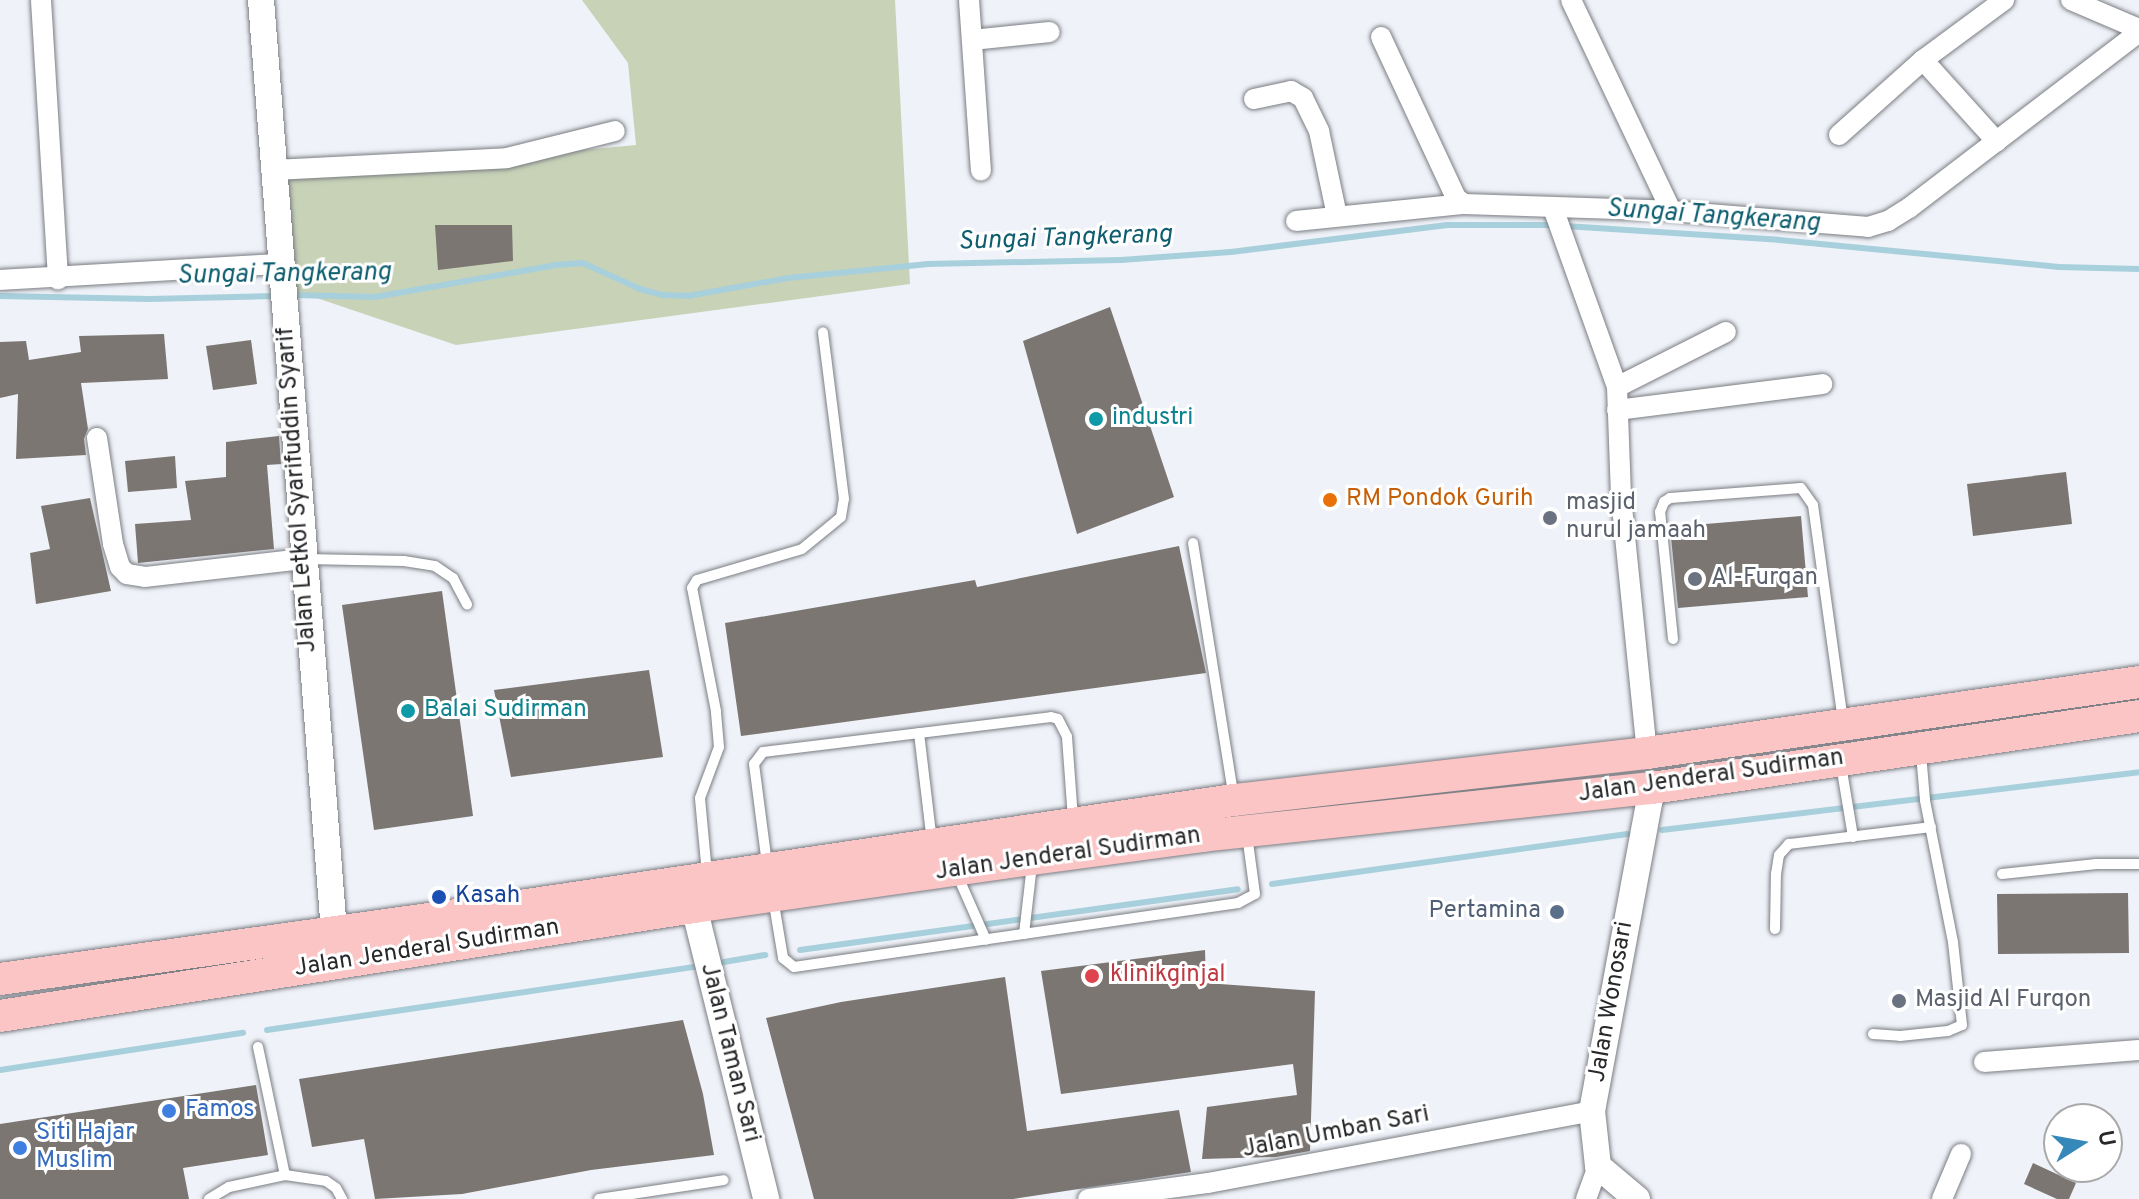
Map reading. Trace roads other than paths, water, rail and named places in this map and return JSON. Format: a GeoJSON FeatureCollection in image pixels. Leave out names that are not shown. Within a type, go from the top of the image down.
{"type":"FeatureCollection","features":[{"type":"Feature","properties":{"kind":"main road","name":"Jalan Jenderal Sudirman"},"geometry":{"type":"LineString","coordinates":[[0,1016],[694,907],[770,882],[932,843],[1234,800],[1647,753],[2139,682]]}},
{"type":"Feature","properties":{"kind":"main road","name":"Jalan Jenderal Sudirman"},"geometry":{"type":"LineString","coordinates":[[0,979],[707,877],[770,882],[955,871],[1247,831],[1922,762],[2139,716]]}},
{"type":"Feature","properties":{"kind":"street"},"geometry":{"type":"LineString","coordinates":[[41,0],[58,279]]}},
{"type":"Feature","properties":{"kind":"street","name":"Jalan Letkol Syarifuddin Syarif"},"geometry":{"type":"LineString","coordinates":[[261,0],[334,932]]}},
{"type":"Feature","properties":{"kind":"street"},"geometry":{"type":"LineString","coordinates":[[969,0],[981,171]]}},
{"type":"Feature","properties":{"kind":"street"},"geometry":{"type":"LineString","coordinates":[[1571,0],[1671,211]]}},
{"type":"Feature","properties":{"kind":"street"},"geometry":{"type":"LineString","coordinates":[[1839,135],[1923,60],[2004,0]]}},
{"type":"Feature","properties":{"kind":"street"},"geometry":{"type":"LineString","coordinates":[[1296,221],[1464,204],[1671,211],[1874,226],[1909,208],[2139,31],[2071,0]]}},
{"type":"Feature","properties":{"kind":"street"},"geometry":{"type":"LineString","coordinates":[[972,40],[1050,32]]}},
{"type":"Feature","properties":{"kind":"street"},"geometry":{"type":"LineString","coordinates":[[1381,37],[1456,198],[1464,204]]}},
{"type":"Feature","properties":{"kind":"street"},"geometry":{"type":"LineString","coordinates":[[1923,60],[1997,142]]}},
{"type":"Feature","properties":{"kind":"street"},"geometry":{"type":"LineString","coordinates":[[1254,99],[1291,91],[1303,98],[1319,131],[1337,216]]}},
{"type":"Feature","properties":{"kind":"street"},"geometry":{"type":"LineString","coordinates":[[274,170],[507,158],[615,131]]}},
{"type":"Feature","properties":{"kind":"street"},"geometry":{"type":"LineString","coordinates":[[1553,208],[1566,252],[1617,387],[1621,497],[1647,753]]}},
{"type":"Feature","properties":{"kind":"street"},"geometry":{"type":"LineString","coordinates":[[0,280],[282,268]]}},
{"type":"Feature","properties":{"kind":"street"},"geometry":{"type":"LineString","coordinates":[[1617,387],[1726,332]]}},
{"type":"Feature","properties":{"kind":"street"},"geometry":{"type":"LineString","coordinates":[[1617,410],[1822,384]]}},
{"type":"Feature","properties":{"kind":"street"},"geometry":{"type":"LineString","coordinates":[[97,438],[113,544],[120,567],[127,574],[145,577],[304,559]]}},
{"type":"Feature","properties":{"kind":"street","name":"Jalan Wonosari"},"geometry":{"type":"LineString","coordinates":[[1598,1166],[1592,1111],[1652,788]]}},
{"type":"Feature","properties":{"kind":"street","name":"Jalan Taman Sari"},"geometry":{"type":"LineString","coordinates":[[694,907],[766,1199]]}},
{"type":"Feature","properties":{"kind":"street"},"geometry":{"type":"LineString","coordinates":[[1984,1062],[2139,1050]]}},
{"type":"Feature","properties":{"kind":"street","name":"Jalan Umban Sari"},"geometry":{"type":"LineString","coordinates":[[1088,1199],[1208,1183],[1592,1111]]}},
{"type":"Feature","properties":{"kind":"street"},"geometry":{"type":"LineString","coordinates":[[1942,1199],[1961,1154]]}},
{"type":"Feature","properties":{"kind":"street"},"geometry":{"type":"LineString","coordinates":[[1586,1199],[1598,1166],[1637,1199]]}},
{"type":"Feature","properties":{"kind":"lane"},"geometry":{"type":"LineString","coordinates":[[707,877],[700,798],[719,747],[716,711],[692,588],[697,580],[802,549],[841,517],[844,499],[823,332]]}},
{"type":"Feature","properties":{"kind":"lane"},"geometry":{"type":"LineString","coordinates":[[1673,639],[1660,512],[1664,502],[1670,498],[1801,488],[1813,505],[1844,724]]}},
{"type":"Feature","properties":{"kind":"lane"},"geometry":{"type":"LineString","coordinates":[[1193,543],[1234,800]]}},
{"type":"Feature","properties":{"kind":"lane"},"geometry":{"type":"LineString","coordinates":[[304,559],[404,561],[435,566],[453,578],[467,604]]}},
{"type":"Feature","properties":{"kind":"lane"},"geometry":{"type":"LineString","coordinates":[[1074,824],[1067,737],[1058,719],[1051,717],[758,754],[754,764],[783,958],[794,967],[984,936],[1246,901],[1256,890],[1247,831]]}},
{"type":"Feature","properties":{"kind":"lane"},"geometry":{"type":"LineString","coordinates":[[919,733],[932,843]]}},
{"type":"Feature","properties":{"kind":"lane"},"geometry":{"type":"LineString","coordinates":[[1873,1034],[1900,1036],[1948,1031],[1962,1025],[1953,942],[1925,800],[1922,762]]}},
{"type":"Feature","properties":{"kind":"lane"},"geometry":{"type":"LineString","coordinates":[[1843,771],[1853,837]]}},
{"type":"Feature","properties":{"kind":"lane"},"geometry":{"type":"LineString","coordinates":[[1775,929],[1779,855],[1789,844],[1931,827]]}},
{"type":"Feature","properties":{"kind":"lane"},"geometry":{"type":"LineString","coordinates":[[1024,931],[1032,859]]}},
{"type":"Feature","properties":{"kind":"lane"},"geometry":{"type":"LineString","coordinates":[[2002,874],[2096,864],[2139,864]]}},
{"type":"Feature","properties":{"kind":"lane"},"geometry":{"type":"LineString","coordinates":[[955,871],[984,936]]}},
{"type":"Feature","properties":{"kind":"lane"},"geometry":{"type":"LineString","coordinates":[[258,1047],[285,1175]]}},
{"type":"Feature","properties":{"kind":"lane"},"geometry":{"type":"LineString","coordinates":[[209,1199],[229,1187],[285,1175],[326,1181],[336,1188],[342,1199]]}},
{"type":"Feature","properties":{"kind":"lane"},"geometry":{"type":"LineString","coordinates":[[599,1199],[724,1180]]}},
{"type":"Feature","properties":{"kind":"waterway","name":"Sungai Tangkerang"},"geometry":{"type":"LineString","coordinates":[[292,295],[375,297],[583,263],[640,289],[663,295],[688,296],[788,278],[928,264],[1121,260],[1231,252],[1447,225],[1554,225]]}},
{"type":"Feature","properties":{"kind":"waterway","name":"Sungai Tangkerang"},"geometry":{"type":"LineString","coordinates":[[1565,226],[1779,240],[2059,267],[2139,269]]}},
{"type":"Feature","properties":{"kind":"waterway","name":"Sungai Tangkerang"},"geometry":{"type":"LineString","coordinates":[[0,296],[150,299],[276,296]]}},
{"type":"Feature","properties":{"kind":"waterway"},"geometry":{"type":"LineString","coordinates":[[1662,830],[2139,772]]}},
{"type":"Feature","properties":{"kind":"waterway"},"geometry":{"type":"LineString","coordinates":[[1272,884],[1628,834]]}},
{"type":"Feature","properties":{"kind":"waterway"},"geometry":{"type":"LineString","coordinates":[[800,950],[1238,889]]}},
{"type":"Feature","properties":{"kind":"waterway"},"geometry":{"type":"LineString","coordinates":[[724,962],[765,955]]}},
{"type":"Feature","properties":{"kind":"waterway"},"geometry":{"type":"LineString","coordinates":[[267,1030],[694,967]]}},
{"type":"Feature","properties":{"kind":"waterway"},"geometry":{"type":"LineString","coordinates":[[0,1070],[243,1033]]}},
{"type":"Feature","properties":{"kind":"place","name":"industri"},"geometry":{"type":"Point","coordinates":[1096,419]}},
{"type":"Feature","properties":{"kind":"place","name":"RM Pondok Gurih"},"geometry":{"type":"Point","coordinates":[1330,500]}},
{"type":"Feature","properties":{"kind":"place","name":"masjid nurul jamaah"},"geometry":{"type":"Point","coordinates":[1550,518]}},
{"type":"Feature","properties":{"kind":"place","name":"Al-Furqan"},"geometry":{"type":"Point","coordinates":[1695,579]}},
{"type":"Feature","properties":{"kind":"place","name":"Balai Sudirman"},"geometry":{"type":"Point","coordinates":[408,711]}},
{"type":"Feature","properties":{"kind":"place","name":"Kasah"},"geometry":{"type":"Point","coordinates":[439,897]}},
{"type":"Feature","properties":{"kind":"place","name":"Pertamina"},"geometry":{"type":"Point","coordinates":[1557,912]}},
{"type":"Feature","properties":{"kind":"place","name":"klinikginjal"},"geometry":{"type":"Point","coordinates":[1092,976]}},
{"type":"Feature","properties":{"kind":"place","name":"Masjid Al Furqon"},"geometry":{"type":"Point","coordinates":[1899,1001]}},
{"type":"Feature","properties":{"kind":"place","name":"Famos"},"geometry":{"type":"Point","coordinates":[169,1111]}},
{"type":"Feature","properties":{"kind":"place","name":"Siti Hajar Muslim"},"geometry":{"type":"Point","coordinates":[20,1148]}}]}
